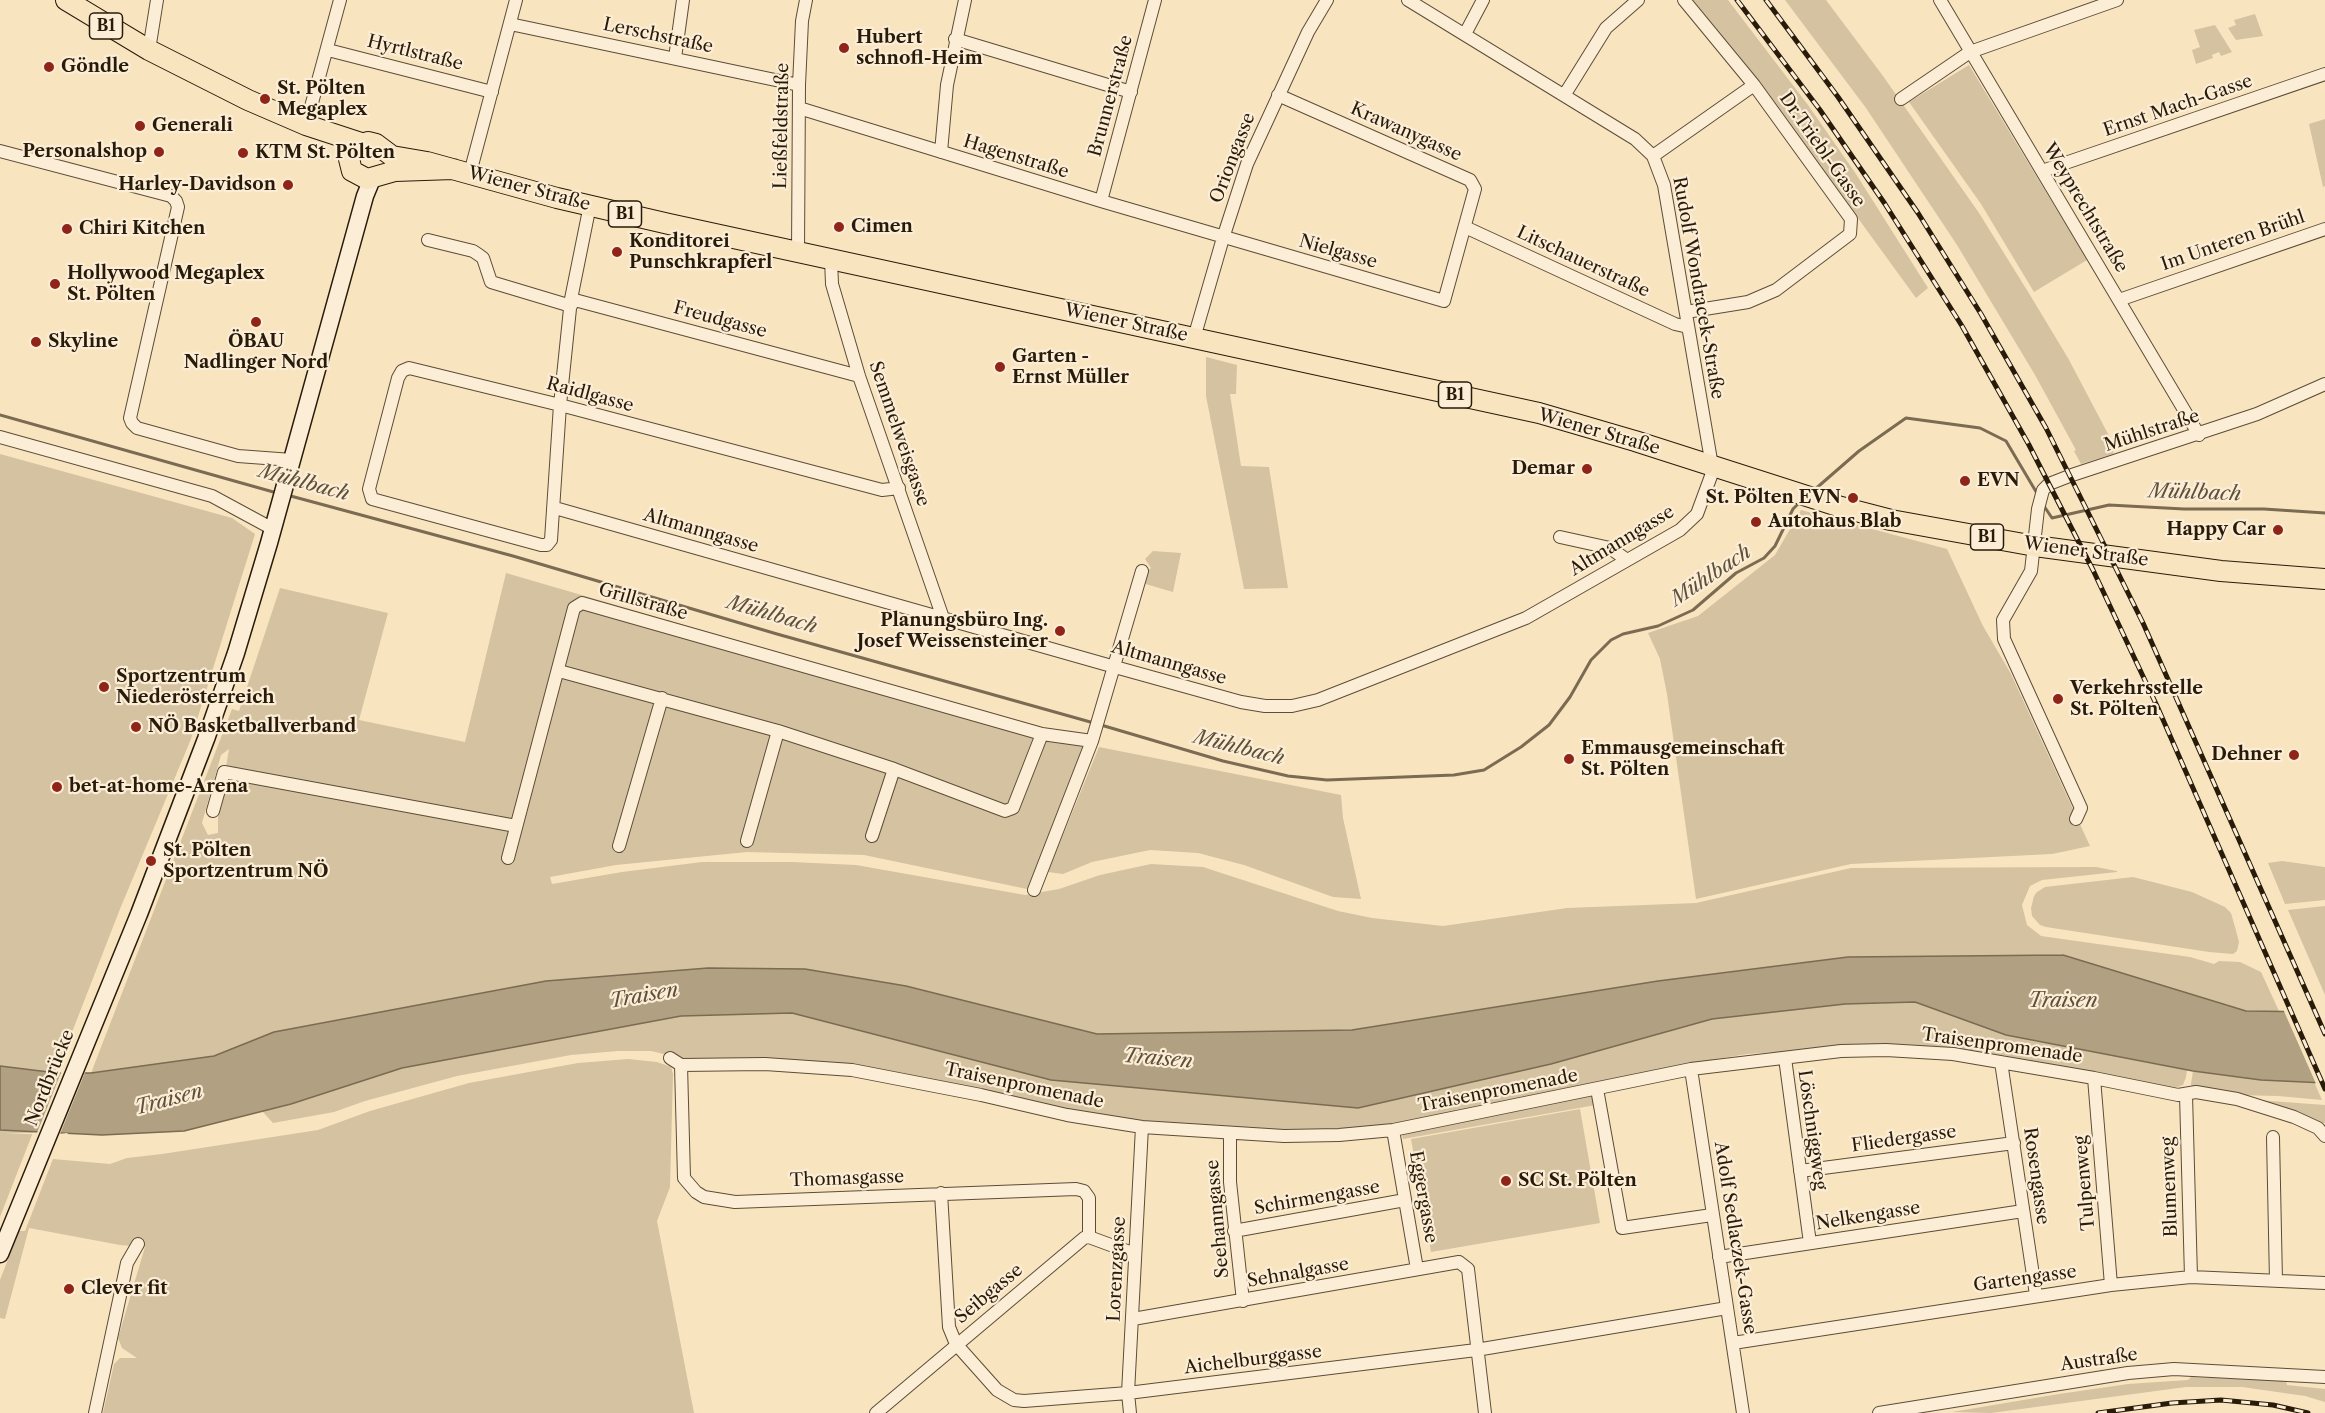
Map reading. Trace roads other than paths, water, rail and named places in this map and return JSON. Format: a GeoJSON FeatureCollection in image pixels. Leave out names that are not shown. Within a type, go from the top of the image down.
{"type":"FeatureCollection","features":[{"type":"Feature","properties":{"kind":"main road","name":"B1"},"geometry":{"type":"LineString","coordinates":[[66,0],[149,50],[248,100],[306,125],[364,166],[395,171],[461,171]]}},
{"type":"Feature","properties":{"kind":"main road","name":"B1"},"geometry":{"type":"LineString","coordinates":[[364,166],[386,166],[385,153],[461,171]]}},
{"type":"Feature","properties":{"kind":"main road","name":"Wiener Straße"},"geometry":{"type":"LineString","coordinates":[[461,171],[590,205],[798,252],[1572,421],[1794,492],[1891,520],[2035,546],[2221,570],[2325,579]]}},
{"type":"Feature","properties":{"kind":"street"},"geometry":{"type":"LineString","coordinates":[[149,50],[157,0]]}},
{"type":"Feature","properties":{"kind":"street"},"geometry":{"type":"LineString","coordinates":[[306,125],[340,0]]}},
{"type":"Feature","properties":{"kind":"street"},"geometry":{"type":"LineString","coordinates":[[461,171],[492,92],[516,0]]}},
{"type":"Feature","properties":{"kind":"street"},"geometry":{"type":"LineString","coordinates":[[675,58],[683,0]]}},
{"type":"Feature","properties":{"kind":"street","name":"Ließfeldstraße"},"geometry":{"type":"LineString","coordinates":[[798,252],[799,85],[802,21],[806,0]]}},
{"type":"Feature","properties":{"kind":"street"},"geometry":{"type":"LineString","coordinates":[[941,152],[947,85],[965,0]]}},
{"type":"Feature","properties":{"kind":"street","name":"Brunnerstraße"},"geometry":{"type":"LineString","coordinates":[[1101,201],[1155,0]]}},
{"type":"Feature","properties":{"kind":"street","name":"Oriongasse"},"geometry":{"type":"LineString","coordinates":[[1194,338],[1247,164],[1308,32],[1327,0]]}},
{"type":"Feature","properties":{"kind":"street","name":"Rudolf Wondracek-Straße"},"geometry":{"type":"LineString","coordinates":[[1408,0],[1565,94],[1635,139],[1653,156],[1664,185],[1712,466]]}},
{"type":"Feature","properties":{"kind":"street"},"geometry":{"type":"LineString","coordinates":[[1464,34],[1483,0]]}},
{"type":"Feature","properties":{"kind":"street"},"geometry":{"type":"LineString","coordinates":[[1565,94],[1606,28],[1638,0]]}},
{"type":"Feature","properties":{"kind":"street","name":"Dr.Triebl-Gasse"},"geometry":{"type":"LineString","coordinates":[[1684,0],[1754,85],[1851,219],[1850,234],[1776,290],[1760,298],[1737,304],[1686,312]]}},
{"type":"Feature","properties":{"kind":"street","name":"Weyprechtstraße"},"geometry":{"type":"LineString","coordinates":[[1940,0],[2199,435]]}},
{"type":"Feature","properties":{"kind":"street"},"geometry":{"type":"LineString","coordinates":[[1901,99],[1970,52],[2117,0]]}},
{"type":"Feature","properties":{"kind":"street","name":"Lerschstraße"},"geometry":{"type":"LineString","coordinates":[[510,24],[799,85]]}},
{"type":"Feature","properties":{"kind":"street"},"geometry":{"type":"LineString","coordinates":[[955,39],[1131,92]]}},
{"type":"Feature","properties":{"kind":"street","name":"Hyrtlstraße"},"geometry":{"type":"LineString","coordinates":[[328,50],[492,92]]}},
{"type":"Feature","properties":{"kind":"street","name":"Ernst Mach-Gasse"},"geometry":{"type":"LineString","coordinates":[[2042,171],[2325,74]]}},
{"type":"Feature","properties":{"kind":"street"},"geometry":{"type":"LineString","coordinates":[[1653,156],[1754,85]]}},
{"type":"Feature","properties":{"kind":"street","name":"Krawanygasse"},"geometry":{"type":"LineString","coordinates":[[1278,95],[1470,180],[1475,189],[1444,301]]}},
{"type":"Feature","properties":{"kind":"street","name":"Hagenstraße"},"geometry":{"type":"LineString","coordinates":[[799,108],[1223,238]]}},
{"type":"Feature","properties":{"kind":"street"},"geometry":{"type":"LineString","coordinates":[[0,151],[171,196],[176,201],[178,207],[130,418],[132,423],[137,428],[238,456],[292,460]]}},
{"type":"Feature","properties":{"kind":"street","name":"Nordbrücke"},"geometry":{"type":"LineString","coordinates":[[0,1254],[124,950],[206,739],[236,653],[279,508],[365,196],[364,166]]}},
{"type":"Feature","properties":{"kind":"street"},"geometry":{"type":"LineString","coordinates":[[555,508],[560,405],[571,302],[590,205]]}},
{"type":"Feature","properties":{"kind":"street","name":"Litschauerstraße"},"geometry":{"type":"LineString","coordinates":[[1465,227],[1675,324],[1688,327]]}},
{"type":"Feature","properties":{"kind":"street","name":"Im Unteren Brühl"},"geometry":{"type":"LineString","coordinates":[[2119,300],[2325,229]]}},
{"type":"Feature","properties":{"kind":"street","name":"Nielgasse"},"geometry":{"type":"LineString","coordinates":[[1223,238],[1444,301]]}},
{"type":"Feature","properties":{"kind":"street","name":"Freudgasse"},"geometry":{"type":"LineString","coordinates":[[428,240],[473,251],[483,258],[491,282],[859,376]]}},
{"type":"Feature","properties":{"kind":"street","name":"Semmelweisgasse"},"geometry":{"type":"LineString","coordinates":[[831,259],[832,284],[859,376],[943,618]]}},
{"type":"Feature","properties":{"kind":"street","name":"Raidlgasse"},"geometry":{"type":"LineString","coordinates":[[555,508],[551,540],[547,545],[541,545],[372,499],[369,489],[398,378],[402,371],[409,368],[560,405],[882,490],[898,488]]}},
{"type":"Feature","properties":{"kind":"street","name":"Mühlstraße"},"geometry":{"type":"LineString","coordinates":[[2076,819],[2081,808],[2004,639],[2003,620],[2031,571],[2040,497],[2046,486],[2072,475],[2257,414],[2325,384]]}},
{"type":"Feature","properties":{"kind":"street"},"geometry":{"type":"LineString","coordinates":[[0,437],[212,496],[273,529]]}},
{"type":"Feature","properties":{"kind":"street","name":"Altmanngasse"},"geometry":{"type":"LineString","coordinates":[[555,508],[1241,702],[1265,706],[1292,706],[1318,700],[1363,684],[1526,618],[1680,530],[1697,514],[1706,492],[1712,466]]}},
{"type":"Feature","properties":{"kind":"street"},"geometry":{"type":"LineString","coordinates":[[1560,537],[1610,549],[1627,560]]}},
{"type":"Feature","properties":{"kind":"street"},"geometry":{"type":"LineString","coordinates":[[1034,890],[1092,741],[1142,571]]}},
{"type":"Feature","properties":{"kind":"street","name":"Grillstraße"},"geometry":{"type":"LineString","coordinates":[[508,858],[574,608],[582,603],[1042,734],[1092,741]]}},
{"type":"Feature","properties":{"kind":"street"},"geometry":{"type":"LineString","coordinates":[[559,671],[778,731],[1005,810],[1013,808],[1042,734]]}},
{"type":"Feature","properties":{"kind":"street"},"geometry":{"type":"LineString","coordinates":[[619,846],[662,698]]}},
{"type":"Feature","properties":{"kind":"street"},"geometry":{"type":"LineString","coordinates":[[747,841],[778,731]]}},
{"type":"Feature","properties":{"kind":"street"},"geometry":{"type":"LineString","coordinates":[[872,836],[894,770]]}},
{"type":"Feature","properties":{"kind":"street"},"geometry":{"type":"LineString","coordinates":[[213,811],[224,772],[516,826]]}},
{"type":"Feature","properties":{"kind":"street","name":"Traisenpromenade"},"geometry":{"type":"LineString","coordinates":[[676,1062],[765,1064],[852,1070],[981,1095],[1067,1115],[1142,1127],[1230,1134],[1328,1135],[1393,1131],[1691,1069],[1841,1051],[1886,1050],[1953,1054],[2186,1095],[2196,1092],[2237,1099],[2294,1117],[2318,1128],[2325,1136]]}},
{"type":"Feature","properties":{"kind":"street","name":"Löschniggweg"},"geometry":{"type":"LineString","coordinates":[[1785,1058],[1810,1243]]}},
{"type":"Feature","properties":{"kind":"street","name":"Thomasgasse"},"geometry":{"type":"LineString","coordinates":[[676,1062],[684,1178],[696,1192],[704,1197],[735,1202],[941,1193],[1084,1191],[1089,1198],[1089,1237]]}},
{"type":"Feature","properties":{"kind":"street","name":"Rosengasse"},"geometry":{"type":"LineString","coordinates":[[2001,1062],[2036,1295]]}},
{"type":"Feature","properties":{"kind":"street","name":"Adolf Sedlaczek-Gasse"},"geometry":{"type":"LineString","coordinates":[[1691,1069],[1743,1413]]}},
{"type":"Feature","properties":{"kind":"street","name":"Tulpenweg"},"geometry":{"type":"LineString","coordinates":[[2094,1078],[2111,1285]]}},
{"type":"Feature","properties":{"kind":"street"},"geometry":{"type":"LineString","coordinates":[[1597,1089],[1622,1228],[1712,1215]]}},
{"type":"Feature","properties":{"kind":"street","name":"Blumenweg"},"geometry":{"type":"LineString","coordinates":[[2186,1095],[2190,1278]]}},
{"type":"Feature","properties":{"kind":"street","name":"Lorenzgasse"},"geometry":{"type":"LineString","coordinates":[[1130,1413],[1128,1393],[1142,1127]]}},
{"type":"Feature","properties":{"kind":"street","name":"Eggergasse"},"geometry":{"type":"LineString","coordinates":[[1393,1131],[1417,1269]]}},
{"type":"Feature","properties":{"kind":"street","name":"Seehanngasse"},"geometry":{"type":"LineString","coordinates":[[1230,1134],[1230,1182],[1243,1301]]}},
{"type":"Feature","properties":{"kind":"street"},"geometry":{"type":"LineString","coordinates":[[2273,1137],[2276,1281]]}},
{"type":"Feature","properties":{"kind":"street","name":"Fliedergasse"},"geometry":{"type":"LineString","coordinates":[[1800,1171],[2014,1143]]}},
{"type":"Feature","properties":{"kind":"street","name":"Aichelburggasse"},"geometry":{"type":"LineString","coordinates":[[941,1193],[949,1327],[956,1344],[996,1390],[1014,1400],[1128,1393],[1476,1350],[1727,1308]]}},
{"type":"Feature","properties":{"kind":"street","name":"Schirmengasse"},"geometry":{"type":"LineString","coordinates":[[1234,1231],[1405,1200]]}},
{"type":"Feature","properties":{"kind":"street","name":"Nelkengasse"},"geometry":{"type":"LineString","coordinates":[[1719,1257],[2023,1210]]}},
{"type":"Feature","properties":{"kind":"street"},"geometry":{"type":"LineString","coordinates":[[1089,1237],[1135,1254]]}},
{"type":"Feature","properties":{"kind":"street","name":"Seibgasse"},"geometry":{"type":"LineString","coordinates":[[876,1413],[1078,1242],[1089,1237]]}},
{"type":"Feature","properties":{"kind":"street"},"geometry":{"type":"LineString","coordinates":[[95,1413],[127,1263],[138,1244]]}},
{"type":"Feature","properties":{"kind":"street","name":"Sehnalgasse"},"geometry":{"type":"LineString","coordinates":[[1133,1319],[1454,1262],[1464,1264],[1468,1269],[1476,1350]]}},
{"type":"Feature","properties":{"kind":"street","name":"Gartengasse"},"geometry":{"type":"LineString","coordinates":[[1733,1343],[2111,1285],[2190,1278],[2325,1283]]}},
{"type":"Feature","properties":{"kind":"street"},"geometry":{"type":"LineString","coordinates":[[1476,1350],[1485,1413]]}},
{"type":"Feature","properties":{"kind":"street","name":"Austraße"},"geometry":{"type":"LineString","coordinates":[[1879,1413],[2128,1373],[2174,1369],[2325,1377]]}},
{"type":"Feature","properties":{"kind":"water","name":"Traisen"},"geometry":{"type":"Polygon","coordinates":[[[2063,955],[2246,1011],[2325,1012],[2325,1083],[2261,1080],[2193,1071],[2006,1035],[1915,1002],[1845,1004],[1712,1019],[1551,1064],[1358,1108],[1051,1080],[792,1013],[681,1016],[402,1068],[291,1104],[184,1131],[102,1135],[0,1130],[0,1066],[57,1073],[91,1073],[214,1056],[274,1032],[546,981],[708,968],[805,969],[906,986],[1097,1034],[1352,1030],[1658,981],[1848,957],[2063,955]]]}},
{"type":"Feature","properties":{"kind":"waterway","name":"Mühlbach"},"geometry":{"type":"LineString","coordinates":[[0,415],[277,493]]}},
{"type":"Feature","properties":{"kind":"waterway","name":"Mühlbach"},"geometry":{"type":"LineString","coordinates":[[1813,491],[1859,451],[1906,418],[1980,428],[2006,441],[2038,495]]}},
{"type":"Feature","properties":{"kind":"waterway","name":"Mühlbach"},"geometry":{"type":"LineString","coordinates":[[287,495],[513,556],[777,634],[1094,723]]}},
{"type":"Feature","properties":{"kind":"waterway","name":"Mühlbach"},"geometry":{"type":"LineString","coordinates":[[1101,725],[1223,761],[1288,776],[1327,780],[1454,775],[1484,770],[1521,747],[1549,725],[1570,697],[1591,660],[1611,640],[1623,634],[1658,626],[1693,610],[1736,573],[1764,558],[1775,546],[1793,509],[1801,501]]}},
{"type":"Feature","properties":{"kind":"waterway","name":"Mühlbach"},"geometry":{"type":"LineString","coordinates":[[2044,506],[2052,518],[2109,505],[2325,513]]}},
{"type":"Feature","properties":{"kind":"railway"},"geometry":{"type":"LineString","coordinates":[[1737,0],[1820,110],[1885,204],[1962,326],[2029,445],[2093,570],[2157,706],[2325,1089]]}},
{"type":"Feature","properties":{"kind":"railway"},"geometry":{"type":"LineString","coordinates":[[1766,0],[1838,97],[1918,213],[1981,314],[2046,428],[2143,623],[2325,1034]]}},
{"type":"Feature","properties":{"kind":"railway"},"geometry":{"type":"LineString","coordinates":[[2098,1413],[2172,1403],[2221,1400],[2273,1405],[2308,1413]]}},
{"type":"Feature","properties":{"kind":"place","name":"Hubert schnofl-Heim"},"geometry":{"type":"Point","coordinates":[844,48]}},
{"type":"Feature","properties":{"kind":"place","name":"Göndle"},"geometry":{"type":"Point","coordinates":[49,67]}},
{"type":"Feature","properties":{"kind":"place","name":"St. Pölten Megaplex"},"geometry":{"type":"Point","coordinates":[265,99]}},
{"type":"Feature","properties":{"kind":"place","name":"Generali"},"geometry":{"type":"Point","coordinates":[140,126]}},
{"type":"Feature","properties":{"kind":"place","name":"Personalshop"},"geometry":{"type":"Point","coordinates":[159,152]}},
{"type":"Feature","properties":{"kind":"place","name":"KTM St. Pölten"},"geometry":{"type":"Point","coordinates":[243,153]}},
{"type":"Feature","properties":{"kind":"place","name":"Harley-Davidson"},"geometry":{"type":"Point","coordinates":[288,185]}},
{"type":"Feature","properties":{"kind":"place","name":"Cimen"},"geometry":{"type":"Point","coordinates":[839,227]}},
{"type":"Feature","properties":{"kind":"place","name":"Chiri Kitchen"},"geometry":{"type":"Point","coordinates":[67,229]}},
{"type":"Feature","properties":{"kind":"place","name":"Konditorei Punschkrapferl"},"geometry":{"type":"Point","coordinates":[617,252]}},
{"type":"Feature","properties":{"kind":"place","name":"Hollywood Megaplex St. Pölten"},"geometry":{"type":"Point","coordinates":[55,284]}},
{"type":"Feature","properties":{"kind":"place","name":"ÖBAU Nadlinger Nord"},"geometry":{"type":"Point","coordinates":[256,322]}},
{"type":"Feature","properties":{"kind":"place","name":"Skyline"},"geometry":{"type":"Point","coordinates":[36,342]}},
{"type":"Feature","properties":{"kind":"place","name":"Garten - Ernst Müller"},"geometry":{"type":"Point","coordinates":[1000,367]}},
{"type":"Feature","properties":{"kind":"place","name":"Demar"},"geometry":{"type":"Point","coordinates":[1587,469]}},
{"type":"Feature","properties":{"kind":"place","name":"EVN"},"geometry":{"type":"Point","coordinates":[1965,481]}},
{"type":"Feature","properties":{"kind":"place","name":"St. Pölten EVN"},"geometry":{"type":"Point","coordinates":[1853,498]}},
{"type":"Feature","properties":{"kind":"place","name":"Autohaus Blab"},"geometry":{"type":"Point","coordinates":[1756,522]}},
{"type":"Feature","properties":{"kind":"place","name":"Happy Car"},"geometry":{"type":"Point","coordinates":[2278,530]}},
{"type":"Feature","properties":{"kind":"place","name":"Planungsbüro Ing. Josef Weissensteiner"},"geometry":{"type":"Point","coordinates":[1060,631]}},
{"type":"Feature","properties":{"kind":"place","name":"Sportzentrum Niederösterreich"},"geometry":{"type":"Point","coordinates":[104,687]}},
{"type":"Feature","properties":{"kind":"place","name":"Verkehrsstelle St. Pölten"},"geometry":{"type":"Point","coordinates":[2058,699]}},
{"type":"Feature","properties":{"kind":"place","name":"NÖ Basketballverband"},"geometry":{"type":"Point","coordinates":[136,727]}},
{"type":"Feature","properties":{"kind":"place","name":"Dehner"},"geometry":{"type":"Point","coordinates":[2294,755]}},
{"type":"Feature","properties":{"kind":"place","name":"Emmausgemeinschaft St. Pölten"},"geometry":{"type":"Point","coordinates":[1569,759]}},
{"type":"Feature","properties":{"kind":"place","name":"bet-at-home-Arena"},"geometry":{"type":"Point","coordinates":[57,787]}},
{"type":"Feature","properties":{"kind":"place","name":"St. Pölten Sportzentrum NÖ"},"geometry":{"type":"Point","coordinates":[151,861]}},
{"type":"Feature","properties":{"kind":"place","name":"SC St. Pölten"},"geometry":{"type":"Point","coordinates":[1506,1181]}},
{"type":"Feature","properties":{"kind":"place","name":"Clever fit"},"geometry":{"type":"Point","coordinates":[69,1289]}}]}
